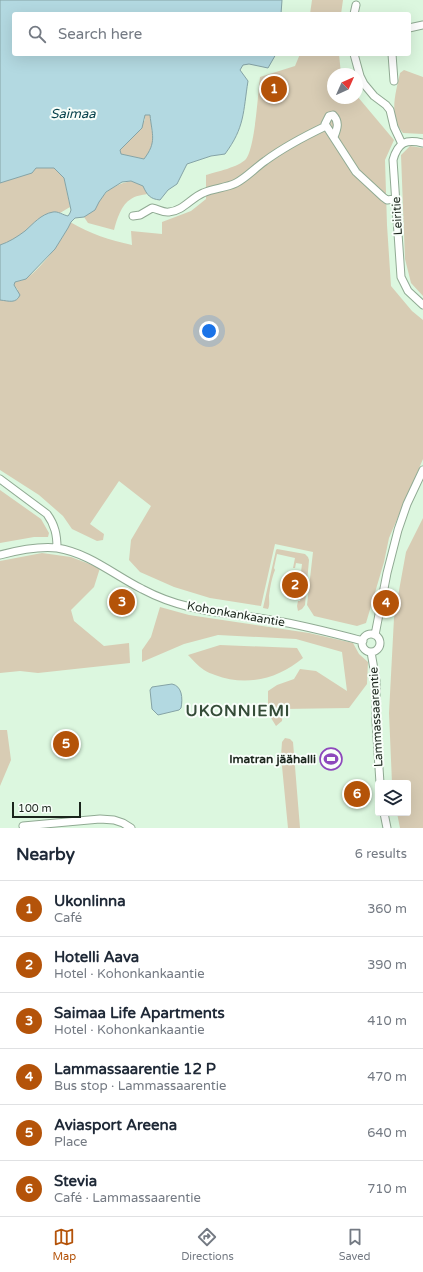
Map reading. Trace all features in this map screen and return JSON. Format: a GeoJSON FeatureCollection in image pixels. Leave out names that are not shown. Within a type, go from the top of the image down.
{"type":"FeatureCollection","features":[{"type":"Feature","properties":{"kind":"street"},"geometry":{"type":"LineString","coordinates":[[354,12],[356,6]]}},
{"type":"Feature","properties":{"kind":"street"},"geometry":{"type":"LineString","coordinates":[[411,28],[423,25]]}},
{"type":"Feature","properties":{"kind":"street"},"geometry":{"type":"LineString","coordinates":[[355,56],[362,80],[374,96],[390,110],[394,127],[402,144],[408,141],[423,143]]}},
{"type":"Feature","properties":{"kind":"street"},"geometry":{"type":"LineString","coordinates":[[392,56],[394,81]]}},
{"type":"Feature","properties":{"kind":"street"},"geometry":{"type":"LineString","coordinates":[[133,216],[140,215],[152,208],[165,212],[175,211],[184,207],[203,193],[217,188],[230,186],[238,182],[266,160],[297,140],[326,125],[329,116],[333,115],[337,119],[338,125],[334,137]]}},
{"type":"Feature","properties":{"kind":"street"},"geometry":{"type":"LineString","coordinates":[[326,125],[356,172],[387,200],[395,199]]}},
{"type":"Feature","properties":{"kind":"street","name":"Leiritie"},"geometry":{"type":"LineString","coordinates":[[402,144],[396,150],[393,160],[401,277],[408,291],[423,305]]}},
{"type":"Feature","properties":{"kind":"street"},"geometry":{"type":"LineString","coordinates":[[375,635],[386,573],[398,530],[407,504],[423,470]]}},
{"type":"Feature","properties":{"kind":"street"},"geometry":{"type":"LineString","coordinates":[[0,479],[47,514],[56,529],[57,548]]}},
{"type":"Feature","properties":{"kind":"street","name":"Kohonkankaantie"},"geometry":{"type":"LineString","coordinates":[[0,555],[34,548],[57,548],[85,556],[143,590],[164,599],[190,607],[290,623],[363,641]]}},
{"type":"Feature","properties":{"kind":"street"},"geometry":{"type":"LineString","coordinates":[[369,634],[375,635],[380,640],[380,647],[378,650],[371,652],[364,648],[363,641],[369,634]]}},
{"type":"Feature","properties":{"kind":"street","name":"Lammassaarentie"},"geometry":{"type":"LineString","coordinates":[[371,652],[375,672],[376,722],[380,780]]}},
{"type":"Feature","properties":{"kind":"street"},"geometry":{"type":"LineString","coordinates":[[385,816],[387,828]]}},
{"type":"Feature","properties":{"kind":"street"},"geometry":{"type":"LineString","coordinates":[[24,828],[23,826],[42,826],[100,819],[114,820],[131,828]]}},
{"type":"Feature","properties":{"kind":"shaded area"},"geometry":{"type":"Polygon","coordinates":[[[312,0],[343,0],[341,12],[310,12],[312,0]]]}},
{"type":"Feature","properties":{"kind":"shaded area"},"geometry":{"type":"Polygon","coordinates":[[[299,56],[339,56],[340,68],[327,68],[327,104],[363,103],[394,140],[385,160],[391,286],[412,311],[423,320],[423,459],[389,538],[384,562],[366,623],[357,626],[314,616],[307,605],[313,552],[275,544],[261,606],[210,598],[174,587],[140,572],[129,560],[131,540],[151,506],[119,481],[90,524],[104,534],[103,540],[97,541],[72,529],[63,516],[39,495],[0,470],[0,300],[18,290],[14,285],[15,282],[27,278],[45,260],[58,244],[70,222],[100,236],[132,245],[131,231],[162,234],[162,222],[191,211],[206,199],[206,175],[227,169],[243,162],[249,153],[254,132],[260,77],[295,66],[299,56]]]}},
{"type":"Feature","properties":{"kind":"shaded area"},"geometry":{"type":"Polygon","coordinates":[[[404,70],[423,77],[423,134],[403,133],[398,126],[394,112],[394,104],[400,73],[404,70]]]}},
{"type":"Feature","properties":{"kind":"shaded area"},"geometry":{"type":"Polygon","coordinates":[[[145,115],[150,115],[153,141],[151,149],[144,159],[121,154],[120,150],[145,120],[145,115]]]}},
{"type":"Feature","properties":{"kind":"shaded area"},"geometry":{"type":"Polygon","coordinates":[[[410,146],[423,148],[423,296],[411,283],[405,259],[401,155],[410,146]]]}},
{"type":"Feature","properties":{"kind":"shaded area"},"geometry":{"type":"Polygon","coordinates":[[[35,168],[54,168],[64,178],[70,207],[60,213],[50,213],[45,215],[10,241],[0,245],[0,183],[35,168]]]}},
{"type":"Feature","properties":{"kind":"shaded area"},"geometry":{"type":"Polygon","coordinates":[[[131,181],[143,186],[147,194],[133,198],[125,205],[118,217],[114,230],[88,223],[84,217],[94,209],[100,199],[108,191],[116,186],[131,181]]]}},
{"type":"Feature","properties":{"kind":"shaded area"},"geometry":{"type":"Polygon","coordinates":[[[0,490],[41,519],[49,533],[48,537],[34,537],[0,543],[0,490]]]}},
{"type":"Feature","properties":{"kind":"shaded area"},"geometry":{"type":"Polygon","coordinates":[[[423,518],[423,828],[400,828],[398,816],[411,816],[411,780],[392,780],[389,713],[394,618],[406,552],[423,518]]]}},
{"type":"Feature","properties":{"kind":"shaded area"},"geometry":{"type":"Polygon","coordinates":[[[277,549],[305,554],[308,557],[305,605],[298,611],[297,606],[301,596],[299,595],[303,574],[295,573],[295,571],[301,572],[302,564],[296,563],[295,568],[293,568],[295,558],[277,554],[270,589],[269,607],[268,609],[263,608],[277,549]]]}},
{"type":"Feature","properties":{"kind":"shaded area"},"geometry":{"type":"Polygon","coordinates":[[[42,553],[71,557],[100,568],[94,587],[71,610],[74,621],[104,646],[129,643],[130,663],[38,673],[20,671],[0,673],[0,561],[42,553]]]}},
{"type":"Feature","properties":{"kind":"shaded area"},"geometry":{"type":"Polygon","coordinates":[[[160,607],[189,615],[309,633],[353,643],[359,654],[368,662],[367,684],[349,708],[283,709],[282,721],[276,726],[268,713],[268,691],[277,685],[294,679],[300,669],[316,671],[347,691],[342,652],[296,639],[218,635],[184,644],[142,662],[142,650],[151,637],[160,607]]]}},
{"type":"Feature","properties":{"kind":"shaded area"},"geometry":{"type":"Polygon","coordinates":[[[220,645],[297,648],[303,658],[272,676],[261,679],[238,680],[227,679],[214,675],[200,667],[188,655],[220,645]]]}},
{"type":"Feature","properties":{"kind":"shaded area"},"geometry":{"type":"Polygon","coordinates":[[[0,730],[7,730],[11,760],[0,786],[0,730]]]}},
{"type":"Feature","properties":{"kind":"shaded area"},"geometry":{"type":"Polygon","coordinates":[[[285,738],[290,739],[293,742],[300,828],[288,828],[281,756],[282,742],[285,738]]]}},
{"type":"Feature","properties":{"kind":"water","name":"Saimaa"},"geometry":{"type":"Polygon","coordinates":[[[0,0],[282,0],[281,12],[12,12],[12,56],[275,56],[268,68],[249,64],[243,65],[240,70],[248,81],[244,111],[240,127],[232,144],[225,154],[211,156],[187,164],[177,184],[168,190],[160,200],[151,198],[143,186],[131,181],[122,182],[106,192],[95,210],[84,217],[75,218],[71,222],[55,249],[26,279],[15,282],[14,285],[20,295],[18,298],[14,301],[0,300],[0,245],[10,241],[49,213],[55,212],[68,216],[71,210],[64,178],[54,168],[36,168],[32,173],[0,183],[0,0]],[[145,115],[142,128],[120,150],[121,154],[144,159],[151,148],[153,138],[150,115],[145,115]]]}},
{"type":"Feature","properties":{"kind":"water"},"geometry":{"type":"Polygon","coordinates":[[[172,684],[180,690],[182,700],[181,708],[179,710],[158,715],[152,709],[150,690],[152,687],[172,684]]]}},
{"type":"Feature","properties":{"kind":"place","name":"Ukonlinna"},"geometry":{"type":"Point","coordinates":[274,89]}},
{"type":"Feature","properties":{"kind":"place","name":"Hotelli Aava"},"geometry":{"type":"Point","coordinates":[295,585]}},
{"type":"Feature","properties":{"kind":"place","name":"Saimaa Life Apartments"},"geometry":{"type":"Point","coordinates":[122,602]}},
{"type":"Feature","properties":{"kind":"place","name":"Lammassaarentie 12 P"},"geometry":{"type":"Point","coordinates":[386,603]}},
{"type":"Feature","properties":{"kind":"place","name":"Aviasport Areena"},"geometry":{"type":"Point","coordinates":[66,744]}},
{"type":"Feature","properties":{"kind":"place","name":"Imatran jäähalli"},"geometry":{"type":"Point","coordinates":[331,759]}},
{"type":"Feature","properties":{"kind":"place","name":"Stevia"},"geometry":{"type":"Point","coordinates":[357,794]}},
{"type":"Feature","properties":{"kind":"district","name":"UKONNIEMI"},"geometry":{"type":"Point","coordinates":[238,710]}}]}
